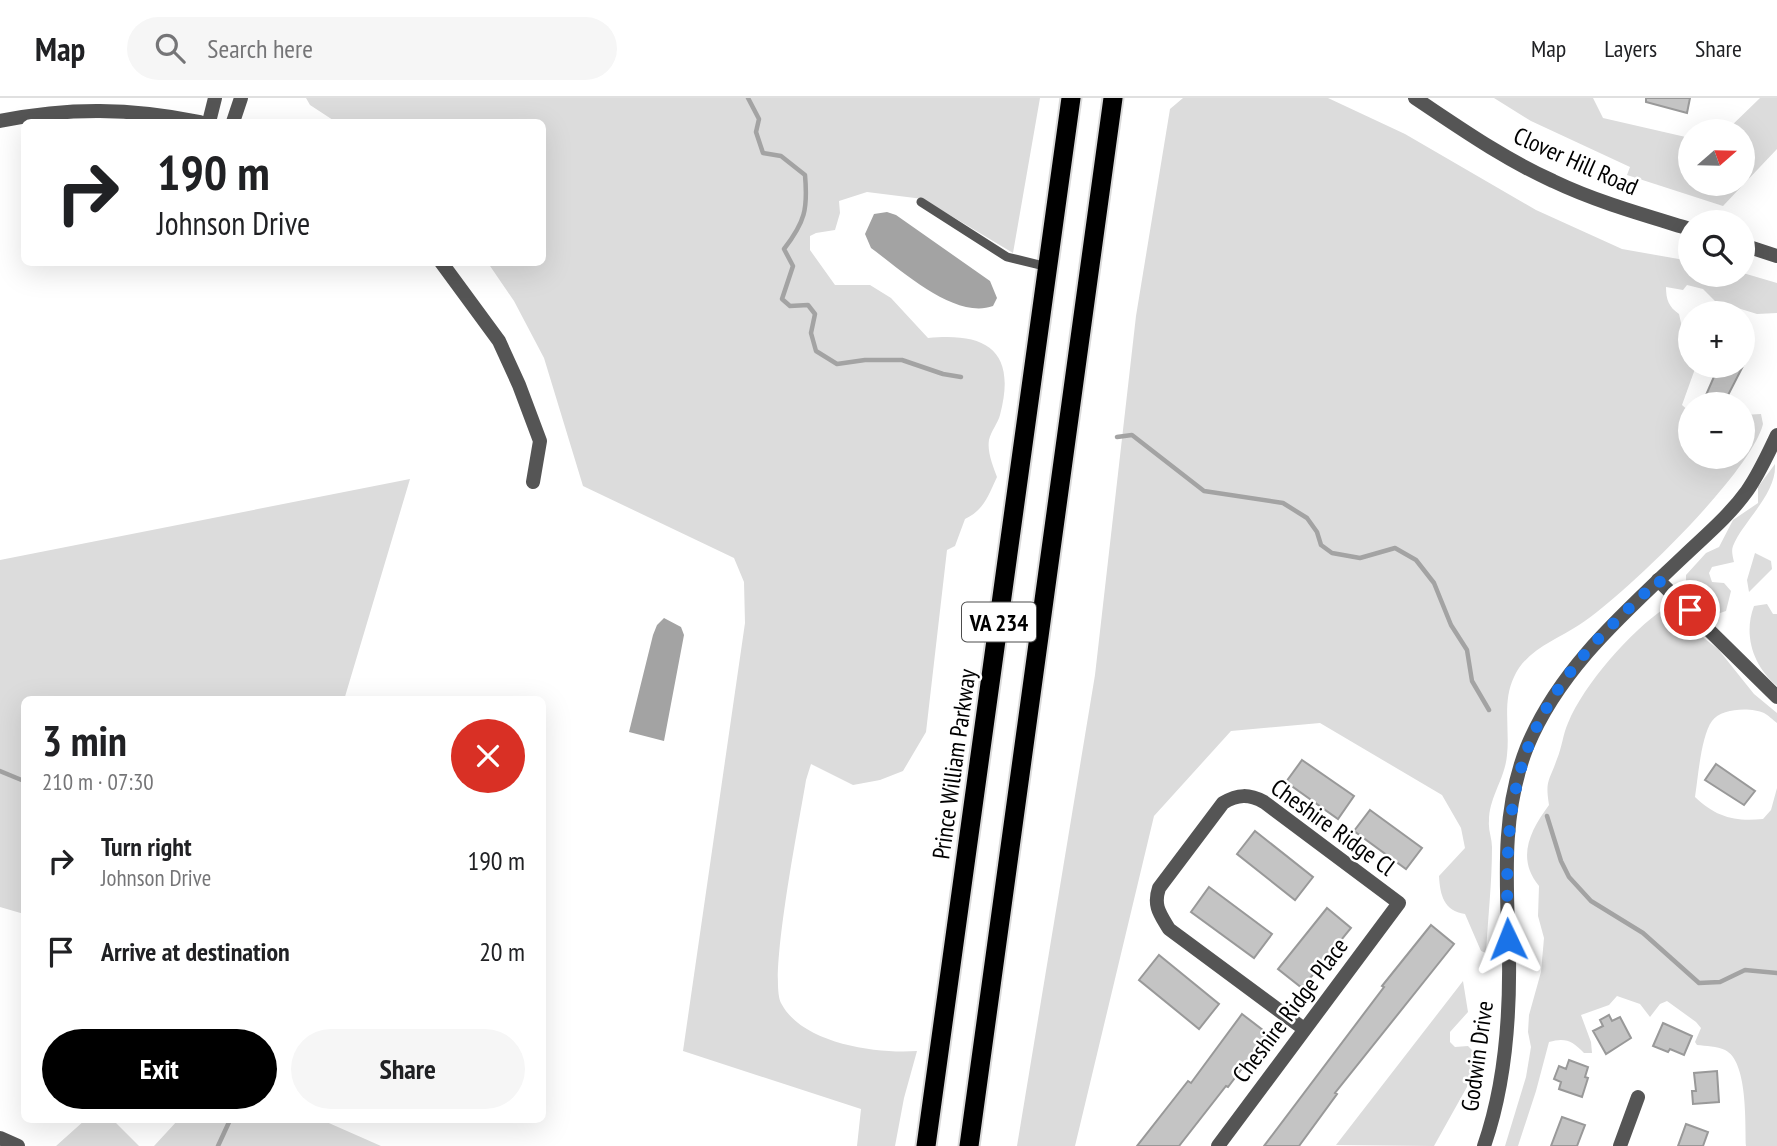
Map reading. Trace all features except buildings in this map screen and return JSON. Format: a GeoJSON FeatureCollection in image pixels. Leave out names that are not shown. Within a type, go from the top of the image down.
{"type":"FeatureCollection","features":[{"type":"Feature","properties":{"kind":"highway","name":"Prince William Parkway"},"geometry":{"type":"LineString","coordinates":[[926,1146],[1071,98]]}},
{"type":"Feature","properties":{"kind":"highway","name":"VA 234"},"geometry":{"type":"LineString","coordinates":[[969,1146],[1114,98]]}},
{"type":"Feature","properties":{"kind":"street"},"geometry":{"type":"LineString","coordinates":[[210,119],[215,98]]}},
{"type":"Feature","properties":{"kind":"street"},"geometry":{"type":"LineString","coordinates":[[234,119],[241,98]]}},
{"type":"Feature","properties":{"kind":"street","name":"Clover Hill Road"},"geometry":{"type":"LineString","coordinates":[[1415,98],[1472,137],[1554,182],[1595,199],[1678,225]]}},
{"type":"Feature","properties":{"kind":"street"},"geometry":{"type":"LineString","coordinates":[[0,121],[39,113],[86,109],[184,119]]}},
{"type":"Feature","properties":{"kind":"street"},"geometry":{"type":"LineString","coordinates":[[1755,249],[1777,256]]}},
{"type":"Feature","properties":{"kind":"street"},"geometry":{"type":"LineString","coordinates":[[444,266],[499,341],[519,385],[540,441],[533,482]]}},
{"type":"Feature","properties":{"kind":"street","name":"Godwin Drive"},"geometry":{"type":"LineString","coordinates":[[1484,1146],[1492,1124],[1503,1066],[1509,996],[1506,862],[1514,791],[1538,724],[1564,680],[1597,640],[1728,514],[1747,492],[1777,435]]}},
{"type":"Feature","properties":{"kind":"street"},"geometry":{"type":"LineString","coordinates":[[1658,580],[1777,697]]}},
{"type":"Feature","properties":{"kind":"street","name":"Cheshire Ridge Cl"},"geometry":{"type":"LineString","coordinates":[[1304,1029],[1169,929],[1157,909],[1159,888],[1223,803],[1242,795],[1264,802],[1399,903]]}},
{"type":"Feature","properties":{"kind":"street","name":"Cheshire Ridge Place"},"geometry":{"type":"LineString","coordinates":[[1218,1146],[1399,903]]}},
{"type":"Feature","properties":{"kind":"street"},"geometry":{"type":"LineString","coordinates":[[1620,1146],[1639,1097]]}},
{"type":"Feature","properties":{"kind":"street"},"geometry":{"type":"LineString","coordinates":[[0,1138],[18,1146]]}},
{"type":"Feature","properties":{"kind":"lane"},"geometry":{"type":"LineString","coordinates":[[920,202],[1007,257],[1048,267]]}},
{"type":"Feature","properties":{"kind":"shaded area"},"geometry":{"type":"Polygon","coordinates":[[[306,98],[1040,98],[1013,253],[923,199],[867,192],[839,201],[840,213],[835,230],[810,236],[810,250],[835,285],[870,285],[891,298],[928,338],[967,338],[981,343],[992,350],[1000,361],[1004,375],[1000,415],[989,445],[997,477],[981,507],[965,519],[955,546],[947,550],[926,732],[903,771],[880,780],[853,785],[811,764],[786,896],[778,988],[781,1003],[791,1017],[805,1028],[842,1044],[882,1051],[917,1051],[895,1146],[857,1146],[861,1109],[683,1051],[745,623],[744,582],[734,558],[583,486],[544,358],[514,301],[490,266],[546,266],[546,119],[331,119],[310,105],[306,98]]]}},
{"type":"Feature","properties":{"kind":"shaded area"},"geometry":{"type":"Polygon","coordinates":[[[1183,98],[1328,98],[1405,134],[1536,210],[1622,249],[1678,259],[1678,287],[1685,287],[1683,290],[1666,287],[1667,299],[1678,313],[1678,378],[1692,378],[1687,392],[1678,392],[1678,469],[1737,469],[1683,532],[1625,589],[1579,625],[1534,653],[1514,677],[1507,706],[1506,764],[1490,812],[1492,860],[1486,953],[1481,951],[1465,914],[1448,906],[1442,896],[1439,876],[1465,848],[1461,828],[1442,795],[1320,723],[1231,731],[1154,816],[1075,1146],[1017,1146],[1095,675],[1136,316],[1170,109],[1183,98]]]}},
{"type":"Feature","properties":{"kind":"shaded area"},"geometry":{"type":"Polygon","coordinates":[[[1494,98],[1593,98],[1603,118],[1678,135],[1678,191],[1627,175],[1630,167],[1531,121],[1494,98]]]}},
{"type":"Feature","properties":{"kind":"shaded area"},"geometry":{"type":"Polygon","coordinates":[[[1760,98],[1777,98],[1777,149],[1755,172],[1755,119],[1738,119],[1760,98]]]}},
{"type":"Feature","properties":{"kind":"shaded area"},"geometry":{"type":"Polygon","coordinates":[[[1692,196],[1732,196],[1723,206],[1692,196]]]}},
{"type":"Feature","properties":{"kind":"shaded area"},"geometry":{"type":"Polygon","coordinates":[[[887,212],[896,215],[990,281],[997,298],[993,306],[962,306],[946,300],[913,280],[871,248],[865,234],[874,214],[887,212]]]}},
{"type":"Feature","properties":{"kind":"shaded area"},"geometry":{"type":"Polygon","coordinates":[[[1755,277],[1777,283],[1777,313],[1755,313],[1755,301],[1715,301],[1703,289],[1695,287],[1755,287],[1755,277]]]}},
{"type":"Feature","properties":{"kind":"shaded area"},"geometry":{"type":"Polygon","coordinates":[[[1755,414],[1761,414],[1763,424],[1755,442],[1755,414]]]}},
{"type":"Feature","properties":{"kind":"shaded area"},"geometry":{"type":"Polygon","coordinates":[[[1775,464],[1771,486],[1733,546],[1734,562],[1712,567],[1709,573],[1712,582],[1724,583],[1731,591],[1726,611],[1711,616],[1707,609],[1711,603],[1711,593],[1702,588],[1686,588],[1686,575],[1706,553],[1719,547],[1733,520],[1758,503],[1758,487],[1775,464]]]}},
{"type":"Feature","properties":{"kind":"shaded area"},"geometry":{"type":"Polygon","coordinates":[[[410,479],[345,696],[21,696],[21,913],[0,907],[0,560],[410,479]]]}},
{"type":"Feature","properties":{"kind":"shaded area"},"geometry":{"type":"Polygon","coordinates":[[[1755,553],[1771,561],[1772,569],[1749,592],[1747,580],[1755,553]]]}},
{"type":"Feature","properties":{"kind":"shaded area"},"geometry":{"type":"Polygon","coordinates":[[[1767,604],[1773,614],[1777,614],[1777,686],[1756,660],[1750,639],[1754,606],[1767,604]]]}},
{"type":"Feature","properties":{"kind":"shaded area"},"geometry":{"type":"Polygon","coordinates":[[[1665,608],[1718,649],[1754,694],[1777,713],[1777,723],[1764,713],[1744,709],[1722,713],[1712,721],[1703,747],[1695,797],[1726,817],[1763,819],[1771,810],[1777,788],[1777,1146],[1746,1146],[1744,1094],[1738,1066],[1725,1050],[1697,1045],[1695,1042],[1701,1028],[1696,1022],[1667,1001],[1660,1004],[1650,1017],[1640,1004],[1617,996],[1609,1005],[1581,1015],[1592,1053],[1584,1053],[1568,1041],[1549,1042],[1518,1146],[1505,1146],[1526,1077],[1531,1047],[1529,1015],[1541,972],[1544,938],[1538,916],[1539,886],[1528,865],[1528,845],[1536,825],[1549,805],[1548,781],[1575,708],[1624,644],[1665,608]]]}},
{"type":"Feature","properties":{"kind":"shaded area"},"geometry":{"type":"Polygon","coordinates":[[[664,618],[681,627],[684,635],[664,741],[629,732],[653,635],[664,618]]]}},
{"type":"Feature","properties":{"kind":"shaded area"},"geometry":{"type":"Polygon","coordinates":[[[1463,981],[1468,1012],[1450,1032],[1450,1042],[1455,1047],[1468,1046],[1477,1055],[1477,1069],[1434,1146],[1336,1145],[1463,981]]]}},
{"type":"Feature","properties":{"kind":"shaded area"},"geometry":{"type":"Polygon","coordinates":[[[82,1123],[116,1123],[139,1146],[56,1146],[82,1123]]]}},
{"type":"Feature","properties":{"kind":"shaded area"},"geometry":{"type":"Polygon","coordinates":[[[175,1123],[329,1123],[381,1146],[154,1146],[175,1123]]]}},
{"type":"Feature","properties":{"kind":"waterway"},"geometry":{"type":"LineString","coordinates":[[748,98],[759,119],[756,132],[763,153],[781,156],[805,175],[804,215],[784,249],[793,266],[782,299],[790,306],[808,305],[815,314],[811,333],[816,351],[837,364],[865,360],[902,360],[943,374],[961,377]]}},
{"type":"Feature","properties":{"kind":"waterway"},"geometry":{"type":"LineString","coordinates":[[1117,437],[1132,435],[1204,491],[1283,503],[1307,518],[1317,532],[1321,545],[1332,553],[1360,558],[1395,548],[1416,560],[1434,583],[1451,625],[1467,650],[1472,681],[1489,710]]}},
{"type":"Feature","properties":{"kind":"waterway"},"geometry":{"type":"LineString","coordinates":[[0,771],[21,780]]}},
{"type":"Feature","properties":{"kind":"waterway"},"geometry":{"type":"LineString","coordinates":[[1547,816],[1569,877],[1591,901],[1643,933],[1699,983],[1720,982],[1745,970],[1777,973]]}},
{"type":"Feature","properties":{"kind":"waterway"},"geometry":{"type":"LineString","coordinates":[[218,1146],[229,1123]]}},
{"type":"Feature","properties":{"kind":"route"},"geometry":{"type":"LineString","coordinates":[[1508,939],[1506,862],[1514,791],[1527,748],[1547,707],[1580,659],[1658,580],[1690,610]]}}]}
